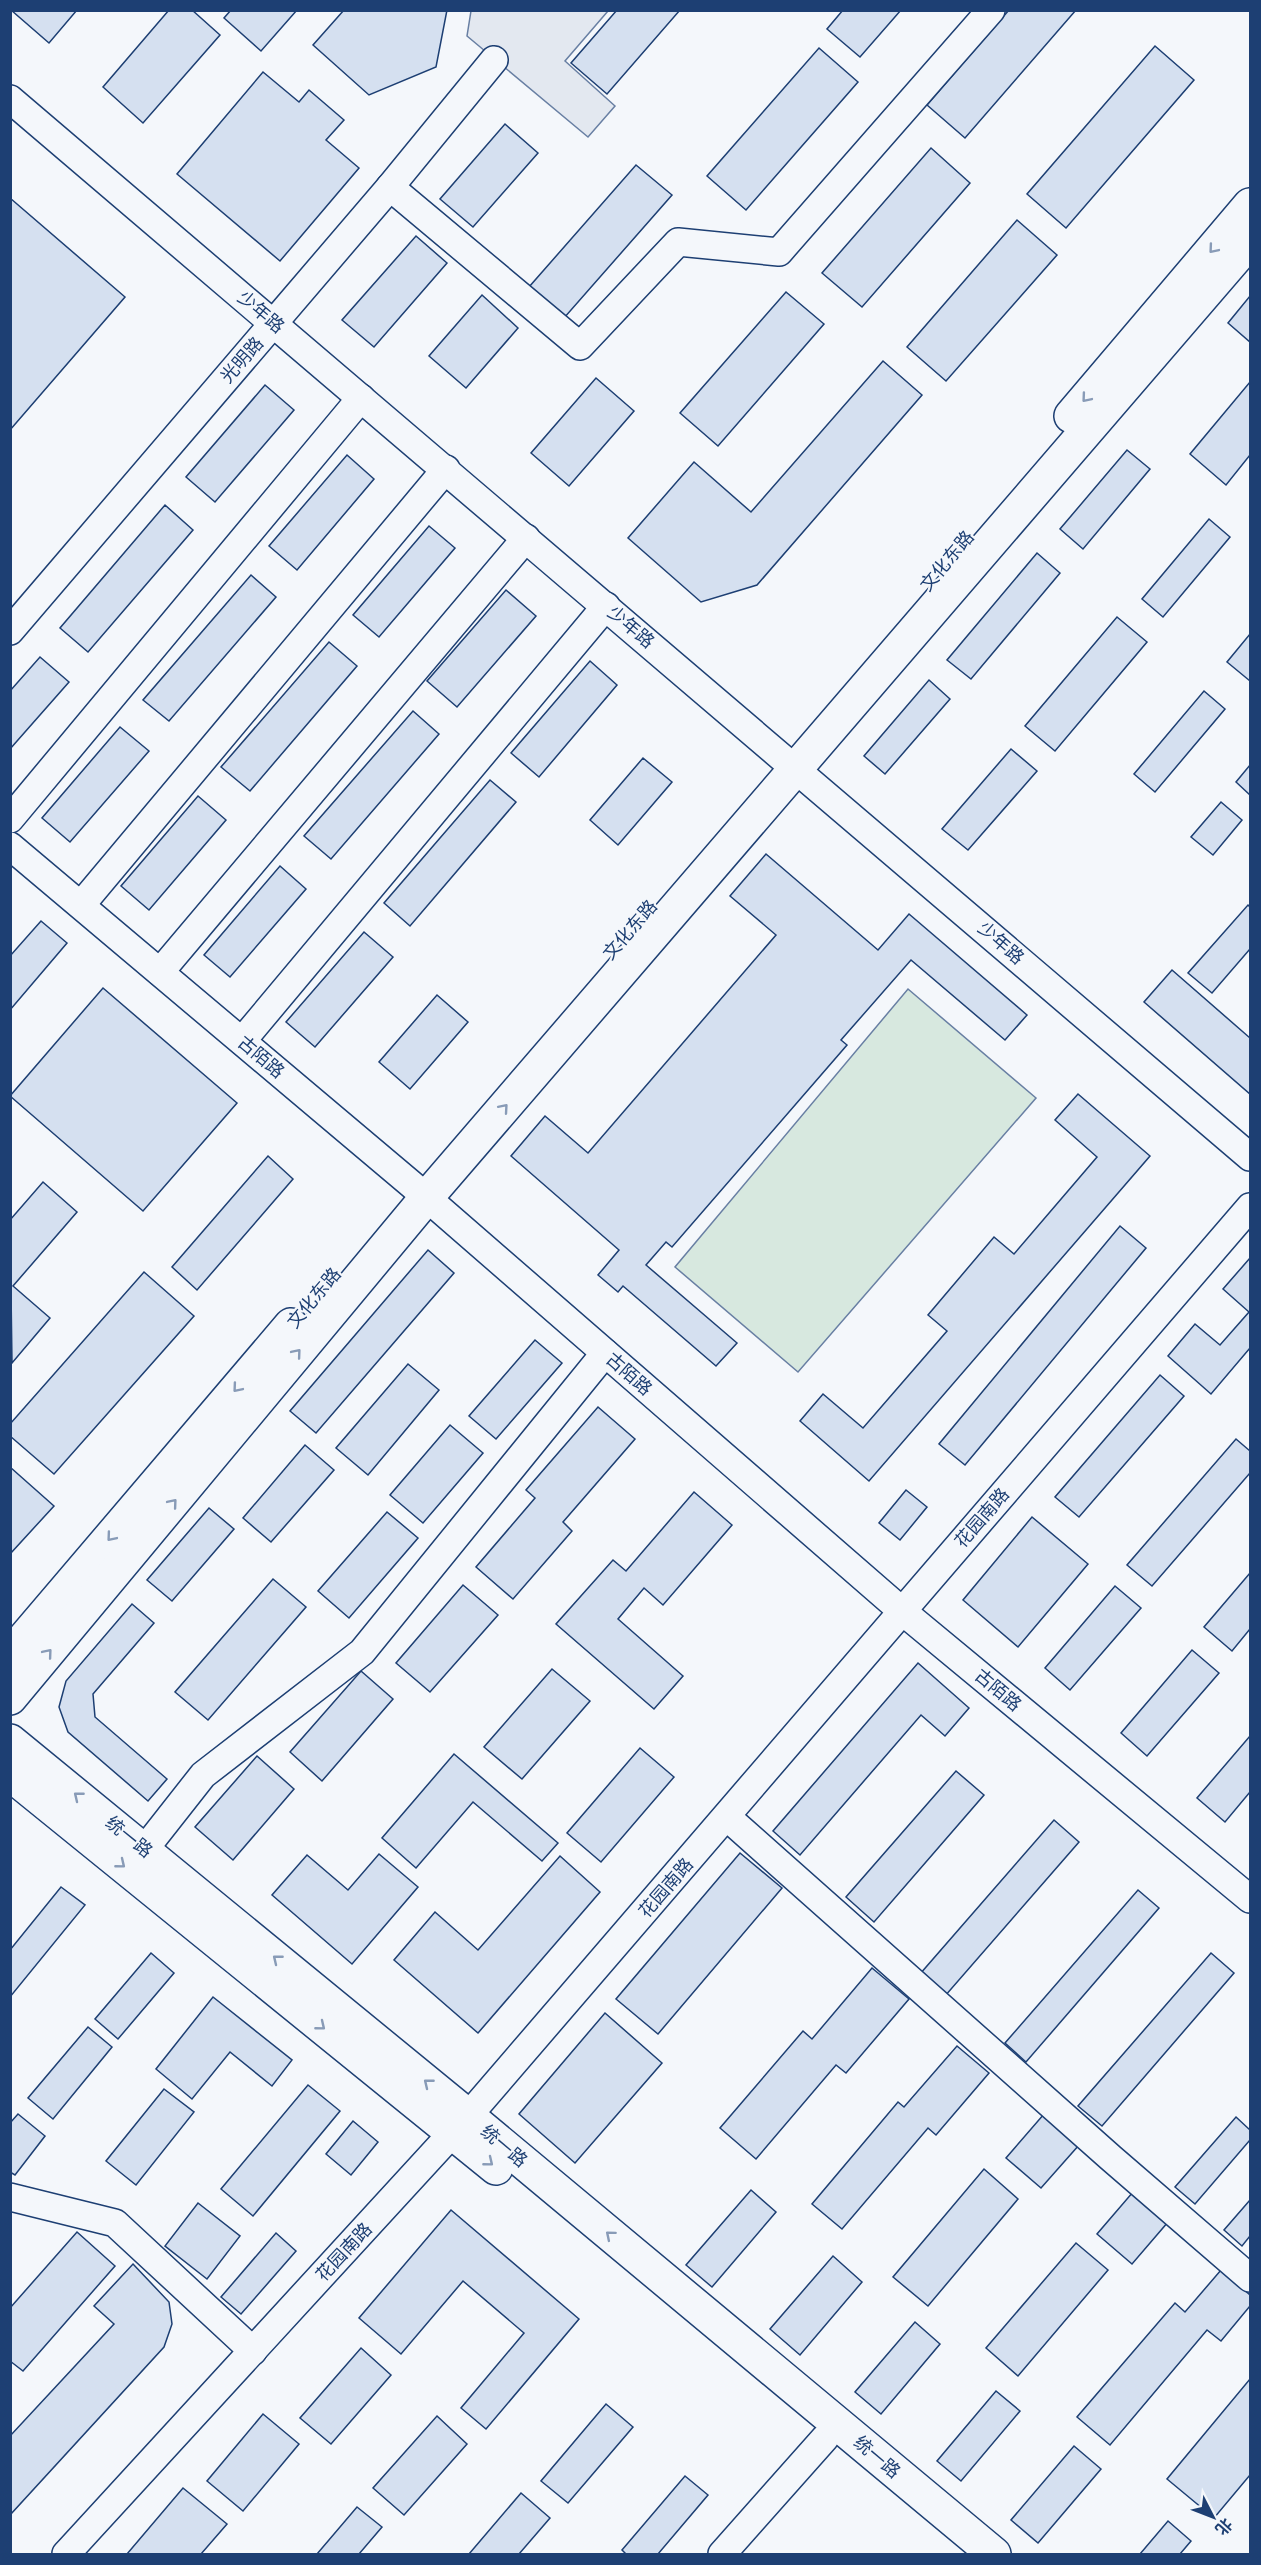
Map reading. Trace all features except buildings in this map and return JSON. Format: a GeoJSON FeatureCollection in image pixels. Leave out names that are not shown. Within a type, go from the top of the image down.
{"type":"FeatureCollection","features":[{"type":"Feature","properties":{"kind":"main road","name":"文化东路"},"geometry":{"type":"LineString","coordinates":[[10,1655],[419,1191],[789,762],[1251,205]]}},
{"type":"Feature","properties":{"kind":"main road"},"geometry":{"type":"LineString","coordinates":[[789,762],[1251,241]]}},
{"type":"Feature","properties":{"kind":"main road"},"geometry":{"type":"LineString","coordinates":[[10,1698],[419,1191]]}},
{"type":"Feature","properties":{"kind":"main road","name":"统一路"},"geometry":{"type":"LineString","coordinates":[[10,1741],[144,1850],[460,2125],[964,2554]]}},
{"type":"Feature","properties":{"kind":"main road","name":"统一路"},"geometry":{"type":"LineString","coordinates":[[10,1774],[460,2125],[994,2554]]}},
{"type":"Feature","properties":{"kind":"street"},"geometry":{"type":"LineString","coordinates":[[390,187],[580,346],[678,242],[779,252],[991,10]]}},
{"type":"Feature","properties":{"kind":"street","name":"光明路"},"geometry":{"type":"LineString","coordinates":[[10,631],[390,187],[494,60]]}},
{"type":"Feature","properties":{"kind":"street","name":"少年路"},"geometry":{"type":"LineString","coordinates":[[10,99],[1251,1157]]}},
{"type":"Feature","properties":{"kind":"street"},"geometry":{"type":"LineString","coordinates":[[10,819],[361,398]]}},
{"type":"Feature","properties":{"kind":"street"},"geometry":{"type":"LineString","coordinates":[[81,905],[446,469]]}},
{"type":"Feature","properties":{"kind":"street"},"geometry":{"type":"LineString","coordinates":[[160,972],[526,538]]}},
{"type":"Feature","properties":{"kind":"street"},"geometry":{"type":"LineString","coordinates":[[242,1041],[606,606]]}},
{"type":"Feature","properties":{"kind":"street","name":"古陌路"},"geometry":{"type":"LineString","coordinates":[[10,846],[419,1191],[902,1611],[1251,1899]]}},
{"type":"Feature","properties":{"kind":"street","name":"花园南路"},"geometry":{"type":"LineString","coordinates":[[66,2554],[460,2125],[1251,1207]]}},
{"type":"Feature","properties":{"kind":"street"},"geometry":{"type":"LineString","coordinates":[[144,1850],[203,1775],[362,1652],[606,1353]]}},
{"type":"Feature","properties":{"kind":"street"},"geometry":{"type":"LineString","coordinates":[[727,1817],[1111,2158],[1251,2278]]}},
{"type":"Feature","properties":{"kind":"street"},"geometry":{"type":"LineString","coordinates":[[10,2197],[115,2223],[253,2351]]}},
{"type":"Feature","properties":{"kind":"street"},"geometry":{"type":"LineString","coordinates":[[722,2554],[825,2438]]}},
{"type":"Feature","properties":{"kind":"shaded area"},"geometry":{"type":"Polygon","coordinates":[[[471,11],[608,11],[565,61],[615,106],[588,137],[467,36],[471,11]]]}},
{"type":"Feature","properties":{"kind":"shaded area"},"geometry":{"type":"Polygon","coordinates":[[[908,989],[1036,1098],[798,1372],[675,1267],[908,989]]]}}]}
